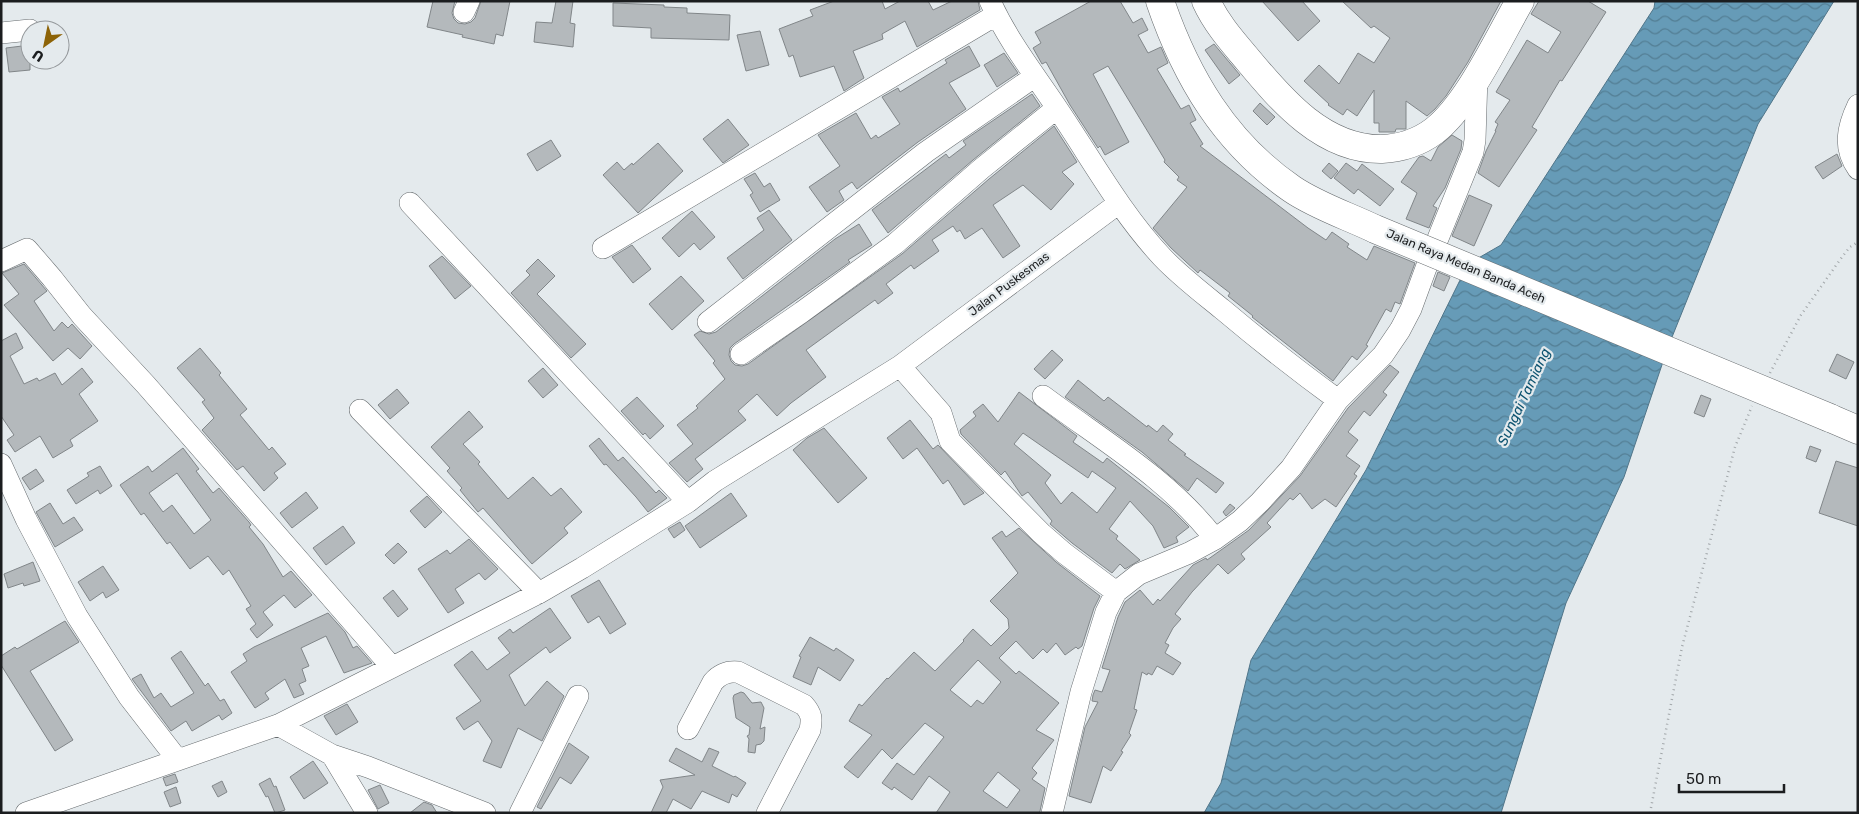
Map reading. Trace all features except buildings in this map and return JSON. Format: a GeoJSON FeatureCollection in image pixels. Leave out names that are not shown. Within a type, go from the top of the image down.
{"type":"FeatureCollection","features":[{"type":"Feature","properties":{"kind":"highway","name":"Jalan Raya Medan Banda Aceh"},"geometry":{"type":"LineString","coordinates":[[1160,1],[1191,77],[1208,104],[1252,156],[1294,190],[1375,229],[1858,430]]}},
{"type":"Feature","properties":{"kind":"highway"},"geometry":{"type":"LineString","coordinates":[[1206,1],[1224,31],[1267,84],[1297,113],[1323,133],[1342,143],[1367,149],[1397,148],[1411,145],[1436,130],[1454,111],[1477,76],[1520,1]]}},
{"type":"Feature","properties":{"kind":"street"},"geometry":{"type":"LineString","coordinates":[[603,248],[993,8],[1034,77],[1057,108],[1119,203],[1161,256],[1184,278],[1278,356],[1338,400]]}},
{"type":"Feature","properties":{"kind":"street"},"geometry":{"type":"LineString","coordinates":[[1,33],[20,31]]}},
{"type":"Feature","properties":{"kind":"street"},"geometry":{"type":"LineString","coordinates":[[1052,813],[1081,692],[1106,612],[1116,592],[1139,574],[1189,553],[1216,539],[1228,531],[1260,502],[1291,468],[1338,400],[1383,355],[1400,330],[1411,309],[1473,152],[1477,76]]}},
{"type":"Feature","properties":{"kind":"street"},"geometry":{"type":"LineString","coordinates":[[708,322],[926,152],[1034,77]]}},
{"type":"Feature","properties":{"kind":"street"},"geometry":{"type":"LineString","coordinates":[[1858,105],[1848,130],[1847,141],[1848,152],[1858,170]]}},
{"type":"Feature","properties":{"kind":"street"},"geometry":{"type":"LineString","coordinates":[[741,354],[895,244],[981,169],[1057,108]]}},
{"type":"Feature","properties":{"kind":"street"},"geometry":{"type":"LineString","coordinates":[[410,203],[688,502]]}},
{"type":"Feature","properties":{"kind":"street","name":"Jalan Puskesmas"},"geometry":{"type":"LineString","coordinates":[[26,813],[278,724],[539,593],[688,502],[715,481],[900,366],[1119,203]]}},
{"type":"Feature","properties":{"kind":"street"},"geometry":{"type":"LineString","coordinates":[[1,261],[26,249],[82,316],[146,385],[391,666]]}},
{"type":"Feature","properties":{"kind":"street"},"geometry":{"type":"LineString","coordinates":[[900,366],[941,413],[950,441],[1040,532],[1116,592]]}},
{"type":"Feature","properties":{"kind":"street"},"geometry":{"type":"LineString","coordinates":[[1043,396],[1153,476],[1191,509],[1216,539]]}},
{"type":"Feature","properties":{"kind":"street"},"geometry":{"type":"LineString","coordinates":[[360,410],[539,593]]}},
{"type":"Feature","properties":{"kind":"street"},"geometry":{"type":"LineString","coordinates":[[1,464],[26,519],[77,616],[129,697],[177,759]]}},
{"type":"Feature","properties":{"kind":"street"},"geometry":{"type":"LineString","coordinates":[[688,729],[714,682],[718,677],[732,671],[738,672],[804,705],[810,711],[812,719],[810,730],[766,813]]}},
{"type":"Feature","properties":{"kind":"street"},"geometry":{"type":"LineString","coordinates":[[520,813],[578,696]]}},
{"type":"Feature","properties":{"kind":"street"},"geometry":{"type":"LineString","coordinates":[[278,724],[332,755],[368,767],[485,813]]}},
{"type":"Feature","properties":{"kind":"street"},"geometry":{"type":"LineString","coordinates":[[332,755],[367,813]]}},
{"type":"Feature","properties":{"kind":"path"},"geometry":{"type":"LineString","coordinates":[[1769,375],[1800,315],[1842,257],[1850,247],[1858,242]]}},
{"type":"Feature","properties":{"kind":"path"},"geometry":{"type":"LineString","coordinates":[[1650,813],[1682,647],[1735,447],[1755,401]]}},
{"type":"Feature","properties":{"kind":"water","name":"Sungai Tamiang"},"geometry":{"type":"Polygon","coordinates":[[[1655,1],[1834,1],[1758,124],[1668,347],[1624,477],[1566,603],[1501,813],[1204,813],[1221,783],[1251,660],[1366,470],[1468,264],[1501,245],[1654,8],[1655,1]]]}}]}
